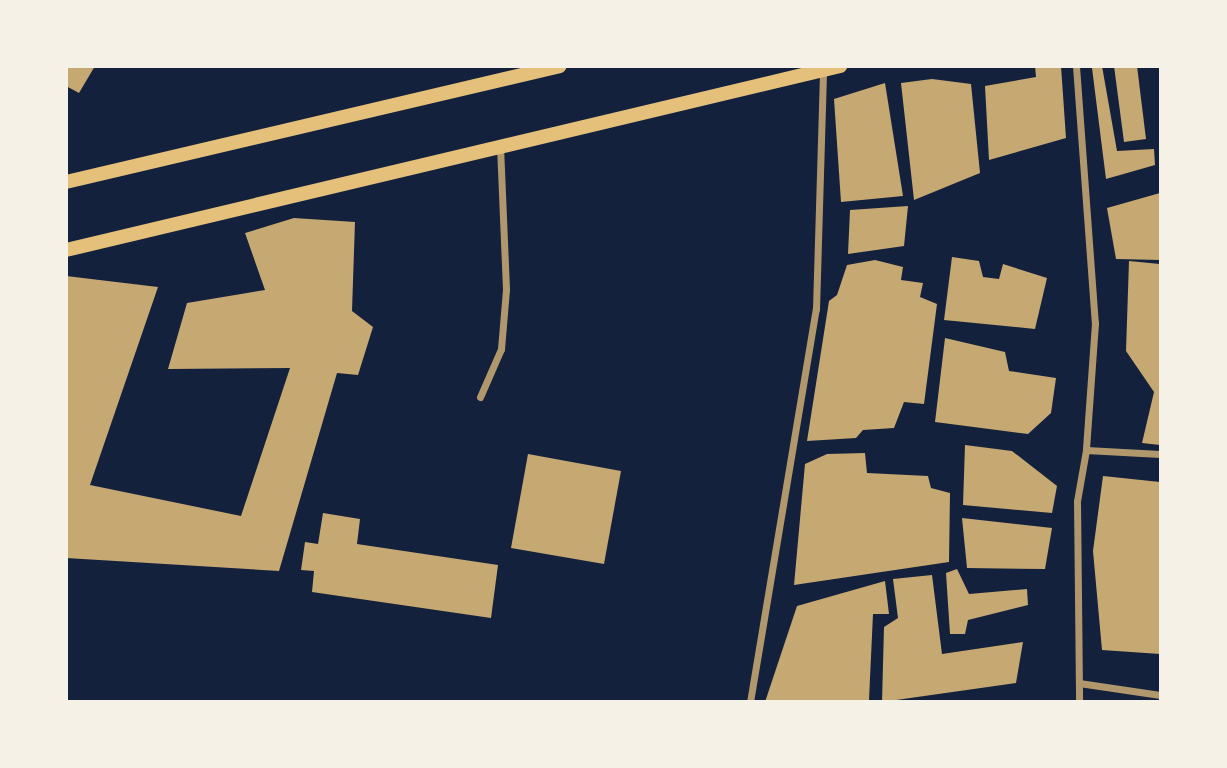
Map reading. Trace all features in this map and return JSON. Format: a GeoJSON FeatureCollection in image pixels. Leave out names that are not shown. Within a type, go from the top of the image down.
{"type":"FeatureCollection","features":[{"type":"Feature","properties":{"kind":"main road"},"geometry":{"type":"LineString","coordinates":[[66,182],[560,66]]}},
{"type":"Feature","properties":{"kind":"main road"},"geometry":{"type":"LineString","coordinates":[[66,250],[840,66]]}},
{"type":"Feature","properties":{"kind":"street"},"geometry":{"type":"LineString","coordinates":[[1076,66],[1095,323],[1086,450],[1077,500],[1079,702]]}},
{"type":"Feature","properties":{"kind":"street"},"geometry":{"type":"LineString","coordinates":[[750,702],[816,309],[823,71]]}},
{"type":"Feature","properties":{"kind":"street"},"geometry":{"type":"LineString","coordinates":[[480,397],[502,349],[506,289],[500,148]]}},
{"type":"Feature","properties":{"kind":"street"},"geometry":{"type":"LineString","coordinates":[[1086,450],[1160,454]]}},
{"type":"Feature","properties":{"kind":"street"},"geometry":{"type":"LineString","coordinates":[[1079,682],[1160,695]]}},
{"type":"Feature","properties":{"kind":"building"},"geometry":{"type":"Polygon","coordinates":[[[66,66],[95,66],[79,93],[66,86],[66,66]]]}},
{"type":"Feature","properties":{"kind":"building"},"geometry":{"type":"Polygon","coordinates":[[[1035,66],[1061,66],[1066,138],[989,160],[985,86],[1036,77],[1035,66]]]}},
{"type":"Feature","properties":{"kind":"building"},"geometry":{"type":"Polygon","coordinates":[[[1102,66],[1117,151],[1154,149],[1155,165],[1106,179],[1092,68],[1102,66]]]}},
{"type":"Feature","properties":{"kind":"building"},"geometry":{"type":"Polygon","coordinates":[[[1114,66],[1137,66],[1146,139],[1124,142],[1114,66]]]}},
{"type":"Feature","properties":{"kind":"building"},"geometry":{"type":"Polygon","coordinates":[[[932,79],[971,84],[980,173],[914,200],[901,83],[932,79]]]}},
{"type":"Feature","properties":{"kind":"building"},"geometry":{"type":"Polygon","coordinates":[[[885,83],[903,196],[841,202],[834,99],[885,83]]]}},
{"type":"Feature","properties":{"kind":"building"},"geometry":{"type":"Polygon","coordinates":[[[1160,193],[1160,260],[1116,259],[1107,208],[1160,193]]]}},
{"type":"Feature","properties":{"kind":"building"},"geometry":{"type":"Polygon","coordinates":[[[908,206],[904,246],[848,254],[850,210],[908,206]]]}},
{"type":"Feature","properties":{"kind":"building"},"geometry":{"type":"Polygon","coordinates":[[[294,218],[355,222],[352,311],[373,327],[358,375],[337,373],[279,571],[66,558],[66,276],[158,287],[90,485],[241,516],[290,368],[168,369],[187,303],[265,290],[245,233],[294,218]]]}},
{"type":"Feature","properties":{"kind":"building"},"geometry":{"type":"Polygon","coordinates":[[[952,257],[979,261],[983,277],[999,279],[1003,264],[1047,278],[1035,329],[944,320],[952,257]]]}},
{"type":"Feature","properties":{"kind":"building"},"geometry":{"type":"Polygon","coordinates":[[[875,260],[903,267],[901,280],[923,283],[920,297],[937,304],[924,404],[904,402],[894,428],[863,430],[856,438],[807,441],[829,301],[837,295],[847,265],[875,260]]]}},
{"type":"Feature","properties":{"kind":"building"},"geometry":{"type":"Polygon","coordinates":[[[1129,261],[1160,264],[1160,445],[1142,443],[1154,392],[1126,351],[1129,261]]]}},
{"type":"Feature","properties":{"kind":"building"},"geometry":{"type":"Polygon","coordinates":[[[945,338],[1005,352],[1009,371],[1056,378],[1051,413],[1028,434],[935,422],[945,338]]]}},
{"type":"Feature","properties":{"kind":"building"},"geometry":{"type":"Polygon","coordinates":[[[965,445],[1012,451],[1057,486],[1052,513],[963,505],[965,445]]]}},
{"type":"Feature","properties":{"kind":"building"},"geometry":{"type":"Polygon","coordinates":[[[865,453],[867,473],[928,476],[931,488],[950,493],[949,562],[794,585],[805,464],[827,454],[865,453]]]}},
{"type":"Feature","properties":{"kind":"building"},"geometry":{"type":"Polygon","coordinates":[[[528,454],[621,471],[604,564],[511,548],[528,454]]]}},
{"type":"Feature","properties":{"kind":"building"},"geometry":{"type":"Polygon","coordinates":[[[1103,476],[1160,482],[1160,654],[1102,650],[1093,551],[1103,476]]]}},
{"type":"Feature","properties":{"kind":"building"},"geometry":{"type":"Polygon","coordinates":[[[323,513],[360,519],[357,544],[498,565],[491,618],[312,592],[314,571],[301,570],[305,542],[318,544],[323,513]]]}},
{"type":"Feature","properties":{"kind":"building"},"geometry":{"type":"Polygon","coordinates":[[[962,518],[1052,528],[1045,569],[967,568],[962,518]]]}},
{"type":"Feature","properties":{"kind":"building"},"geometry":{"type":"Polygon","coordinates":[[[957,569],[969,594],[1027,589],[1028,605],[968,620],[965,634],[950,634],[946,573],[957,569]]]}},
{"type":"Feature","properties":{"kind":"building"},"geometry":{"type":"Polygon","coordinates":[[[932,575],[942,654],[1023,642],[1016,683],[882,702],[884,627],[898,618],[893,579],[932,575]]]}},
{"type":"Feature","properties":{"kind":"building"},"geometry":{"type":"Polygon","coordinates":[[[885,581],[889,614],[873,614],[869,700],[765,702],[797,606],[885,581]]]}}]}
